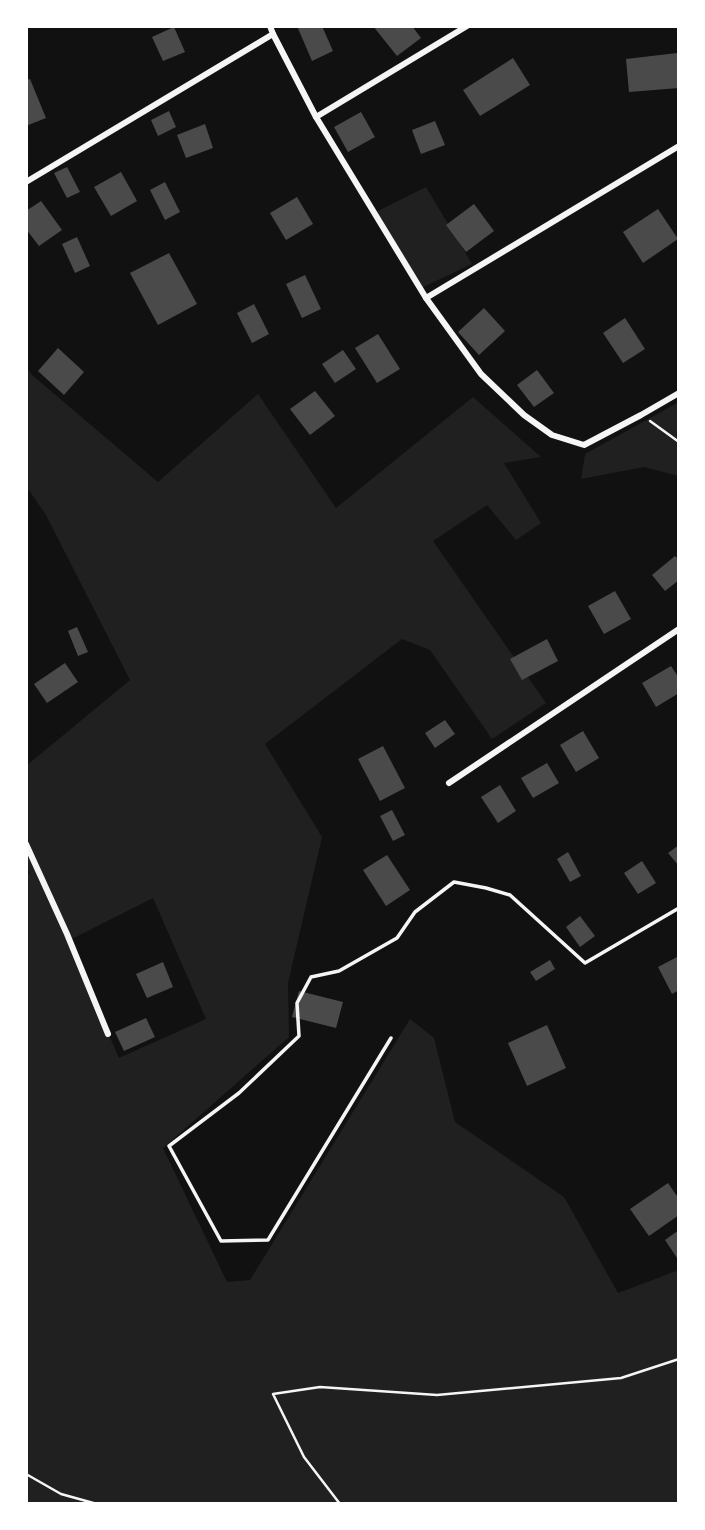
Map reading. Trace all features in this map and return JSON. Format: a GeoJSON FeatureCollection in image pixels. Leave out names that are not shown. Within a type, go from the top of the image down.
{"type":"FeatureCollection","features":[{"type":"Feature","properties":{"kind":"street"},"geometry":{"type":"LineString","coordinates":[[316,117],[467,26]]}},
{"type":"Feature","properties":{"kind":"street"},"geometry":{"type":"LineString","coordinates":[[26,182],[272,30],[316,117],[426,298],[481,374],[524,415],[552,435],[584,445],[679,393]]}},
{"type":"Feature","properties":{"kind":"street"},"geometry":{"type":"LineString","coordinates":[[426,298],[679,146]]}},
{"type":"Feature","properties":{"kind":"street"},"geometry":{"type":"LineString","coordinates":[[449,783],[679,629]]}},
{"type":"Feature","properties":{"kind":"street"},"geometry":{"type":"LineString","coordinates":[[26,844],[108,1034]]}},
{"type":"Feature","properties":{"kind":"lane"},"geometry":{"type":"LineString","coordinates":[[391,1038],[268,1240],[221,1241],[169,1146],[239,1093],[299,1036],[298,1003],[311,977],[339,971],[397,938],[415,912],[454,882],[510,895],[585,963],[679,908]]}},
{"type":"Feature","properties":{"kind":"path"},"geometry":{"type":"LineString","coordinates":[[641,415],[679,442]]}},
{"type":"Feature","properties":{"kind":"path"},"geometry":{"type":"LineString","coordinates":[[340,1504],[304,1457],[273,1394],[320,1387],[437,1395],[621,1378],[679,1359]]}},
{"type":"Feature","properties":{"kind":"path"},"geometry":{"type":"LineString","coordinates":[[26,1474],[61,1494],[97,1504]]}},
{"type":"Feature","properties":{"kind":"shaded area"},"geometry":{"type":"Polygon","coordinates":[[[426,187],[472,264],[419,289],[372,214],[426,187]]]}},
{"type":"Feature","properties":{"kind":"shaded area"},"geometry":{"type":"Polygon","coordinates":[[[26,367],[158,482],[258,394],[336,508],[473,397],[541,457],[504,463],[541,523],[516,540],[487,505],[433,541],[546,703],[492,739],[430,650],[402,639],[265,744],[322,837],[288,983],[289,1037],[163,1148],[227,1282],[250,1280],[410,1019],[434,1038],[455,1122],[564,1197],[618,1293],[679,1270],[679,1504],[26,1504],[26,876],[30,873],[26,867],[26,766],[130,680],[46,515],[26,486],[26,367]],[[153,898],[68,941],[119,1058],[206,1019],[153,898]]]}},
{"type":"Feature","properties":{"kind":"shaded area"},"geometry":{"type":"Polygon","coordinates":[[[679,402],[679,476],[644,467],[581,479],[585,454],[679,402]]]}},
{"type":"Feature","properties":{"kind":"building"},"geometry":{"type":"Polygon","coordinates":[[[297,26],[322,26],[333,51],[312,61],[297,26]]]}},
{"type":"Feature","properties":{"kind":"building"},"geometry":{"type":"Polygon","coordinates":[[[373,26],[412,26],[421,38],[397,56],[373,26]]]}},
{"type":"Feature","properties":{"kind":"building"},"geometry":{"type":"Polygon","coordinates":[[[174,27],[185,52],[163,61],[152,37],[174,27]]]}},
{"type":"Feature","properties":{"kind":"building"},"geometry":{"type":"Polygon","coordinates":[[[677,53],[679,88],[629,92],[626,59],[677,53]]]}},
{"type":"Feature","properties":{"kind":"building"},"geometry":{"type":"Polygon","coordinates":[[[513,58],[530,85],[480,116],[463,90],[513,58]]]}},
{"type":"Feature","properties":{"kind":"building"},"geometry":{"type":"Polygon","coordinates":[[[30,79],[46,118],[26,126],[26,80],[30,79]]]}},
{"type":"Feature","properties":{"kind":"building"},"geometry":{"type":"Polygon","coordinates":[[[169,111],[176,127],[158,136],[151,120],[169,111]]]}},
{"type":"Feature","properties":{"kind":"building"},"geometry":{"type":"Polygon","coordinates":[[[361,112],[375,137],[348,152],[334,127],[361,112]]]}},
{"type":"Feature","properties":{"kind":"building"},"geometry":{"type":"Polygon","coordinates":[[[435,121],[445,145],[421,154],[412,130],[435,121]]]}},
{"type":"Feature","properties":{"kind":"building"},"geometry":{"type":"Polygon","coordinates":[[[205,124],[213,148],[186,158],[177,135],[205,124]]]}},
{"type":"Feature","properties":{"kind":"building"},"geometry":{"type":"Polygon","coordinates":[[[67,167],[80,192],[67,198],[54,173],[67,167]]]}},
{"type":"Feature","properties":{"kind":"building"},"geometry":{"type":"Polygon","coordinates":[[[121,172],[137,201],[111,216],[94,187],[121,172]]]}},
{"type":"Feature","properties":{"kind":"building"},"geometry":{"type":"Polygon","coordinates":[[[165,182],[180,212],[165,220],[150,190],[165,182]]]}},
{"type":"Feature","properties":{"kind":"building"},"geometry":{"type":"Polygon","coordinates":[[[297,197],[313,224],[286,240],[270,213],[297,197]]]}},
{"type":"Feature","properties":{"kind":"building"},"geometry":{"type":"Polygon","coordinates":[[[41,201],[62,230],[39,246],[26,229],[26,211],[41,201]]]}},
{"type":"Feature","properties":{"kind":"building"},"geometry":{"type":"Polygon","coordinates":[[[474,204],[494,231],[466,252],[446,225],[474,204]]]}},
{"type":"Feature","properties":{"kind":"building"},"geometry":{"type":"Polygon","coordinates":[[[658,209],[678,239],[643,263],[623,232],[658,209]]]}},
{"type":"Feature","properties":{"kind":"building"},"geometry":{"type":"Polygon","coordinates":[[[77,237],[90,266],[75,273],[62,244],[77,237]]]}},
{"type":"Feature","properties":{"kind":"building"},"geometry":{"type":"Polygon","coordinates":[[[169,253],[197,304],[158,325],[130,273],[169,253]]]}},
{"type":"Feature","properties":{"kind":"building"},"geometry":{"type":"Polygon","coordinates":[[[305,275],[321,309],[302,318],[286,284],[305,275]]]}},
{"type":"Feature","properties":{"kind":"building"},"geometry":{"type":"Polygon","coordinates":[[[254,304],[269,334],[252,343],[237,313],[254,304]]]}},
{"type":"Feature","properties":{"kind":"building"},"geometry":{"type":"Polygon","coordinates":[[[484,308],[505,331],[479,355],[458,332],[484,308]]]}},
{"type":"Feature","properties":{"kind":"building"},"geometry":{"type":"Polygon","coordinates":[[[625,318],[645,349],[623,363],[603,333],[625,318]]]}},
{"type":"Feature","properties":{"kind":"building"},"geometry":{"type":"Polygon","coordinates":[[[378,334],[400,369],[377,383],[355,348],[378,334]]]}},
{"type":"Feature","properties":{"kind":"building"},"geometry":{"type":"Polygon","coordinates":[[[58,348],[84,372],[64,395],[38,371],[58,348]]]}},
{"type":"Feature","properties":{"kind":"building"},"geometry":{"type":"Polygon","coordinates":[[[343,350],[356,369],[335,383],[322,364],[343,350]]]}},
{"type":"Feature","properties":{"kind":"building"},"geometry":{"type":"Polygon","coordinates":[[[537,370],[554,393],[534,407],[517,385],[537,370]]]}},
{"type":"Feature","properties":{"kind":"building"},"geometry":{"type":"Polygon","coordinates":[[[315,391],[335,416],[310,435],[290,409],[315,391]]]}},
{"type":"Feature","properties":{"kind":"building"},"geometry":{"type":"Polygon","coordinates":[[[675,556],[679,560],[679,580],[665,591],[652,575],[675,556]]]}},
{"type":"Feature","properties":{"kind":"building"},"geometry":{"type":"Polygon","coordinates":[[[615,591],[631,619],[604,634],[588,606],[615,591]]]}},
{"type":"Feature","properties":{"kind":"building"},"geometry":{"type":"Polygon","coordinates":[[[77,627],[88,652],[78,656],[68,631],[77,627]]]}},
{"type":"Feature","properties":{"kind":"building"},"geometry":{"type":"Polygon","coordinates":[[[547,639],[558,661],[522,680],[510,659],[547,639]]]}},
{"type":"Feature","properties":{"kind":"building"},"geometry":{"type":"Polygon","coordinates":[[[65,663],[78,682],[47,703],[34,684],[65,663]]]}},
{"type":"Feature","properties":{"kind":"building"},"geometry":{"type":"Polygon","coordinates":[[[671,666],[679,678],[679,693],[656,707],[642,683],[671,666]]]}},
{"type":"Feature","properties":{"kind":"building"},"geometry":{"type":"Polygon","coordinates":[[[445,720],[455,734],[435,748],[425,733],[445,720]]]}},
{"type":"Feature","properties":{"kind":"building"},"geometry":{"type":"Polygon","coordinates":[[[583,731],[599,758],[576,772],[560,745],[583,731]]]}},
{"type":"Feature","properties":{"kind":"building"},"geometry":{"type":"Polygon","coordinates":[[[383,746],[405,788],[380,801],[358,759],[383,746]]]}},
{"type":"Feature","properties":{"kind":"building"},"geometry":{"type":"Polygon","coordinates":[[[547,763],[559,783],[533,798],[521,778],[547,763]]]}},
{"type":"Feature","properties":{"kind":"building"},"geometry":{"type":"Polygon","coordinates":[[[500,785],[516,811],[498,823],[481,797],[500,785]]]}},
{"type":"Feature","properties":{"kind":"building"},"geometry":{"type":"Polygon","coordinates":[[[392,810],[405,835],[393,841],[380,816],[392,810]]]}},
{"type":"Feature","properties":{"kind":"building"},"geometry":{"type":"Polygon","coordinates":[[[679,845],[679,866],[668,853],[679,845]]]}},
{"type":"Feature","properties":{"kind":"building"},"geometry":{"type":"Polygon","coordinates":[[[568,852],[581,876],[570,882],[557,859],[568,852]]]}},
{"type":"Feature","properties":{"kind":"building"},"geometry":{"type":"Polygon","coordinates":[[[387,855],[410,890],[386,906],[363,870],[387,855]]]}},
{"type":"Feature","properties":{"kind":"building"},"geometry":{"type":"Polygon","coordinates":[[[642,861],[656,883],[638,894],[624,873],[642,861]]]}},
{"type":"Feature","properties":{"kind":"building"},"geometry":{"type":"Polygon","coordinates":[[[580,916],[595,936],[580,947],[566,927],[580,916]]]}},
{"type":"Feature","properties":{"kind":"building"},"geometry":{"type":"Polygon","coordinates":[[[679,956],[679,990],[672,994],[658,967],[679,956]]]}},
{"type":"Feature","properties":{"kind":"building"},"geometry":{"type":"Polygon","coordinates":[[[550,960],[555,969],[536,981],[530,972],[550,960]]]}},
{"type":"Feature","properties":{"kind":"building"},"geometry":{"type":"Polygon","coordinates":[[[163,962],[173,987],[147,998],[136,974],[163,962]]]}},
{"type":"Feature","properties":{"kind":"building"},"geometry":{"type":"Polygon","coordinates":[[[299,991],[343,1002],[336,1028],[292,1017],[299,991]]]}},
{"type":"Feature","properties":{"kind":"building"},"geometry":{"type":"Polygon","coordinates":[[[146,1018],[155,1037],[124,1051],[115,1032],[146,1018]]]}},
{"type":"Feature","properties":{"kind":"building"},"geometry":{"type":"Polygon","coordinates":[[[547,1025],[566,1068],[527,1086],[508,1043],[547,1025]]]}},
{"type":"Feature","properties":{"kind":"building"},"geometry":{"type":"Polygon","coordinates":[[[668,1183],[679,1199],[679,1215],[649,1236],[630,1209],[668,1183]]]}},
{"type":"Feature","properties":{"kind":"building"},"geometry":{"type":"Polygon","coordinates":[[[679,1230],[679,1256],[677,1258],[665,1240],[679,1230]]]}}]}
